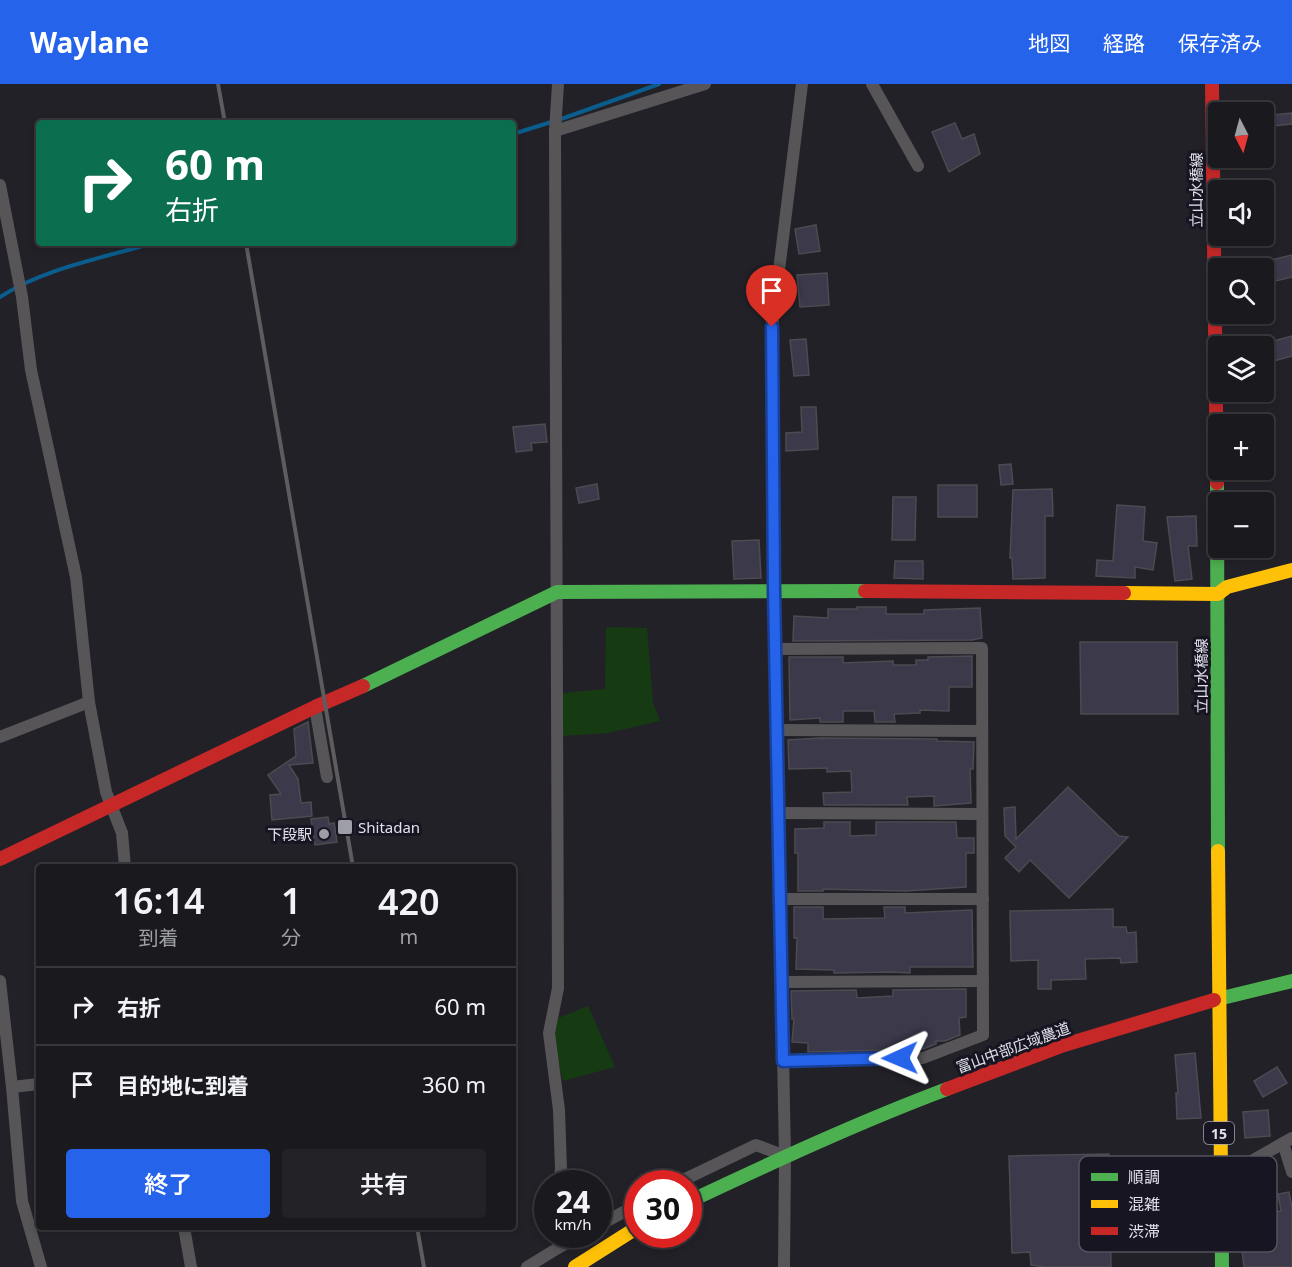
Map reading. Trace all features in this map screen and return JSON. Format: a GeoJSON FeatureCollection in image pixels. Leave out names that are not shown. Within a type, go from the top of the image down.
{"type":"FeatureCollection","features":[{"type":"Feature","properties":{"kind":"street"},"geometry":{"type":"LineString","coordinates":[[558,84],[555,131],[558,988],[549,1033],[559,1110],[561,1170]]}},
{"type":"Feature","properties":{"kind":"street"},"geometry":{"type":"LineString","coordinates":[[555,131],[705,84]]}},
{"type":"Feature","properties":{"kind":"street"},"geometry":{"type":"LineString","coordinates":[[784,1267],[785,1156],[774,590],[772,327],[802,84]]}},
{"type":"Feature","properties":{"kind":"street"},"geometry":{"type":"LineString","coordinates":[[872,84],[918,166]]}},
{"type":"Feature","properties":{"kind":"street","name":"立山水橋線"},"geometry":{"type":"LineString","coordinates":[[1212,84],[1218,594],[1220,1156]]}},
{"type":"Feature","properties":{"kind":"street"},"geometry":{"type":"LineString","coordinates":[[0,185],[22,297],[31,370],[76,577],[89,702],[105,792],[122,833],[125,864]]}},
{"type":"Feature","properties":{"kind":"street"},"geometry":{"type":"LineString","coordinates":[[0,859],[547,598],[557,591],[774,590],[1218,594],[1227,587],[1292,570]]}},
{"type":"Feature","properties":{"kind":"street"},"geometry":{"type":"LineString","coordinates":[[775,649],[982,648],[983,1035],[923,1058],[783,1061]]}},
{"type":"Feature","properties":{"kind":"street"},"geometry":{"type":"LineString","coordinates":[[0,737],[89,702]]}},
{"type":"Feature","properties":{"kind":"street"},"geometry":{"type":"LineString","coordinates":[[315,707],[327,777]]}},
{"type":"Feature","properties":{"kind":"street"},"geometry":{"type":"LineString","coordinates":[[777,730],[982,731]]}},
{"type":"Feature","properties":{"kind":"street"},"geometry":{"type":"LineString","coordinates":[[778,813],[982,814]]}},
{"type":"Feature","properties":{"kind":"street"},"geometry":{"type":"LineString","coordinates":[[780,899],[983,899]]}},
{"type":"Feature","properties":{"kind":"street"},"geometry":{"type":"LineString","coordinates":[[0,981],[22,1201],[41,1267]]}},
{"type":"Feature","properties":{"kind":"street"},"geometry":{"type":"LineString","coordinates":[[782,982],[983,981]]}},
{"type":"Feature","properties":{"kind":"street","name":"富山中部広域農道"},"geometry":{"type":"LineString","coordinates":[[702,1195],[785,1156],[902,1106],[1064,1045],[1218,999],[1292,981]]}},
{"type":"Feature","properties":{"kind":"street"},"geometry":{"type":"LineString","coordinates":[[12,1087],[36,1084]]}},
{"type":"Feature","properties":{"kind":"street"},"geometry":{"type":"LineString","coordinates":[[1260,1156],[1288,1140],[1292,1172]]}},
{"type":"Feature","properties":{"kind":"street"},"geometry":{"type":"LineString","coordinates":[[702,1171],[756,1145],[785,1156]]}},
{"type":"Feature","properties":{"kind":"street"},"geometry":{"type":"LineString","coordinates":[[185,1230],[191,1267]]}},
{"type":"Feature","properties":{"kind":"street"},"geometry":{"type":"LineString","coordinates":[[574,1267],[624,1236]]}},
{"type":"Feature","properties":{"kind":"street"},"geometry":{"type":"LineString","coordinates":[[527,1267],[558,1248]]}},
{"type":"Feature","properties":{"kind":"street","name":"立山水橋線"},"geometry":{"type":"LineString","coordinates":[[1222,1252],[1222,1267]]}},
{"type":"Feature","properties":{"kind":"green space"},"geometry":{"type":"Polygon","coordinates":[[[606,627],[647,628],[653,703],[660,721],[608,733],[562,736],[563,693],[605,689],[606,627]]]}},
{"type":"Feature","properties":{"kind":"green space"},"geometry":{"type":"Polygon","coordinates":[[[588,1006],[615,1067],[563,1081],[552,1039],[556,1019],[588,1006]]]}},
{"type":"Feature","properties":{"kind":"building"},"geometry":{"type":"Polygon","coordinates":[[[1292,113],[1292,124],[1274,126],[1274,115],[1292,113]]]}},
{"type":"Feature","properties":{"kind":"building"},"geometry":{"type":"Polygon","coordinates":[[[955,123],[962,139],[974,134],[980,154],[949,172],[932,132],[955,123]]]}},
{"type":"Feature","properties":{"kind":"building"},"geometry":{"type":"Polygon","coordinates":[[[816,225],[820,251],[799,254],[795,229],[816,225]]]}},
{"type":"Feature","properties":{"kind":"building"},"geometry":{"type":"Polygon","coordinates":[[[1292,255],[1292,277],[1274,281],[1274,259],[1292,255]]]}},
{"type":"Feature","properties":{"kind":"building"},"geometry":{"type":"Polygon","coordinates":[[[827,273],[829,305],[800,307],[797,275],[827,273]]]}},
{"type":"Feature","properties":{"kind":"building"},"geometry":{"type":"Polygon","coordinates":[[[1292,336],[1292,356],[1274,361],[1274,341],[1292,336]]]}},
{"type":"Feature","properties":{"kind":"building"},"geometry":{"type":"Polygon","coordinates":[[[806,339],[809,375],[794,376],[790,340],[806,339]]]}},
{"type":"Feature","properties":{"kind":"building"},"geometry":{"type":"Polygon","coordinates":[[[801,407],[816,407],[818,449],[786,451],[786,433],[802,432],[801,407]]]}},
{"type":"Feature","properties":{"kind":"building"},"geometry":{"type":"Polygon","coordinates":[[[545,424],[547,442],[531,443],[532,450],[516,452],[513,427],[545,424]]]}},
{"type":"Feature","properties":{"kind":"building"},"geometry":{"type":"Polygon","coordinates":[[[1011,464],[1013,484],[1001,485],[999,465],[1011,464]]]}},
{"type":"Feature","properties":{"kind":"building"},"geometry":{"type":"Polygon","coordinates":[[[597,484],[599,499],[579,503],[576,488],[597,484]]]}},
{"type":"Feature","properties":{"kind":"building"},"geometry":{"type":"Polygon","coordinates":[[[938,485],[977,485],[977,517],[938,517],[938,485]]]}},
{"type":"Feature","properties":{"kind":"building"},"geometry":{"type":"Polygon","coordinates":[[[1052,489],[1053,516],[1045,516],[1045,578],[1013,579],[1012,558],[1010,558],[1013,490],[1052,489]]]}},
{"type":"Feature","properties":{"kind":"building"},"geometry":{"type":"Polygon","coordinates":[[[893,497],[916,497],[915,540],[892,540],[893,497]]]}},
{"type":"Feature","properties":{"kind":"building"},"geometry":{"type":"Polygon","coordinates":[[[1117,505],[1145,507],[1143,541],[1157,543],[1153,570],[1135,567],[1135,578],[1096,576],[1097,560],[1113,561],[1117,505]]]}},
{"type":"Feature","properties":{"kind":"building"},"geometry":{"type":"Polygon","coordinates":[[[1196,516],[1197,546],[1188,546],[1192,579],[1175,581],[1167,517],[1196,516]]]}},
{"type":"Feature","properties":{"kind":"building"},"geometry":{"type":"Polygon","coordinates":[[[759,540],[761,578],[734,579],[732,541],[759,540]]]}},
{"type":"Feature","properties":{"kind":"building"},"geometry":{"type":"Polygon","coordinates":[[[895,561],[923,561],[923,579],[894,578],[895,561]]]}},
{"type":"Feature","properties":{"kind":"building"},"geometry":{"type":"Polygon","coordinates":[[[857,607],[886,607],[886,614],[924,614],[924,610],[980,608],[982,638],[972,640],[793,641],[794,616],[828,618],[828,609],[857,609],[857,607]]]}},
{"type":"Feature","properties":{"kind":"building"},"geometry":{"type":"Polygon","coordinates":[[[1080,642],[1177,642],[1178,714],[1081,714],[1080,642]]]}},
{"type":"Feature","properties":{"kind":"building"},"geometry":{"type":"Polygon","coordinates":[[[972,656],[972,687],[949,687],[949,711],[920,710],[920,713],[894,714],[895,722],[875,722],[874,711],[843,711],[843,722],[820,722],[820,718],[790,720],[789,657],[843,657],[843,663],[893,661],[893,665],[916,665],[916,660],[928,660],[928,657],[972,656]]]}},
{"type":"Feature","properties":{"kind":"building"},"geometry":{"type":"Polygon","coordinates":[[[308,722],[313,763],[289,765],[298,779],[301,803],[311,802],[312,816],[272,820],[270,795],[281,794],[268,775],[296,756],[294,729],[308,722]]]}},
{"type":"Feature","properties":{"kind":"building"},"geometry":{"type":"Polygon","coordinates":[[[937,739],[937,741],[974,742],[973,769],[970,769],[971,803],[934,806],[934,796],[907,797],[908,805],[824,805],[823,793],[852,792],[851,771],[827,772],[827,768],[789,769],[788,740],[937,739]]]}},
{"type":"Feature","properties":{"kind":"building"},"geometry":{"type":"Polygon","coordinates":[[[1068,787],[1119,836],[1128,837],[1069,898],[1030,860],[1019,872],[1005,858],[1016,847],[1005,836],[1004,808],[1015,807],[1016,839],[1068,787]]]}},
{"type":"Feature","properties":{"kind":"building","name":"下段駅"},"geometry":{"type":"Polygon","coordinates":[[[328,817],[329,824],[334,823],[337,842],[315,845],[311,819],[328,817]]]}},
{"type":"Feature","properties":{"kind":"building"},"geometry":{"type":"Polygon","coordinates":[[[824,822],[850,822],[850,836],[876,835],[876,822],[956,822],[957,838],[974,838],[974,853],[966,853],[966,887],[905,891],[823,889],[823,891],[798,891],[798,853],[795,853],[795,829],[824,828],[824,822]]]}},
{"type":"Feature","properties":{"kind":"building"},"geometry":{"type":"Polygon","coordinates":[[[794,907],[823,907],[823,919],[885,918],[884,907],[905,907],[905,913],[972,910],[973,967],[910,967],[910,973],[834,973],[834,970],[796,969],[797,938],[794,938],[794,907]]]}},
{"type":"Feature","properties":{"kind":"building"},"geometry":{"type":"Polygon","coordinates":[[[1113,909],[1113,927],[1126,927],[1127,933],[1136,932],[1137,962],[1121,963],[1120,958],[1085,959],[1086,979],[1051,980],[1051,989],[1038,989],[1038,960],[1011,961],[1010,911],[1113,909]]]}},
{"type":"Feature","properties":{"kind":"building"},"geometry":{"type":"Polygon","coordinates":[[[966,989],[966,1017],[959,1018],[960,1035],[945,1041],[936,1041],[936,1044],[923,1049],[808,1052],[808,1043],[792,1042],[794,1019],[792,1019],[791,991],[856,990],[857,998],[893,996],[893,990],[966,989]]]}},
{"type":"Feature","properties":{"kind":"building"},"geometry":{"type":"Polygon","coordinates":[[[1195,1053],[1201,1118],[1177,1119],[1176,1093],[1178,1093],[1175,1055],[1195,1053]]]}},
{"type":"Feature","properties":{"kind":"building"},"geometry":{"type":"Polygon","coordinates":[[[1277,1067],[1287,1083],[1263,1097],[1254,1081],[1277,1067]]]}},
{"type":"Feature","properties":{"kind":"building"},"geometry":{"type":"Polygon","coordinates":[[[1268,1110],[1270,1136],[1245,1138],[1243,1112],[1268,1110]]]}},
{"type":"Feature","properties":{"kind":"building"},"geometry":{"type":"Polygon","coordinates":[[[1109,1154],[1109,1156],[1079,1156],[1079,1252],[1111,1252],[1111,1267],[1045,1267],[1031,1265],[1030,1252],[1012,1253],[1009,1156],[1109,1154]]]}},
{"type":"Feature","properties":{"kind":"building"},"geometry":{"type":"Polygon","coordinates":[[[1289,1192],[1292,1208],[1292,1267],[1244,1267],[1242,1252],[1277,1252],[1277,1211],[1281,1211],[1278,1194],[1289,1192]]]}},
{"type":"Feature","properties":{"kind":"waterway"},"geometry":{"type":"LineString","coordinates":[[516,133],[659,84]]}},
{"type":"Feature","properties":{"kind":"waterway"},"geometry":{"type":"LineString","coordinates":[[0,297],[55,271],[142,246]]}},
{"type":"Feature","properties":{"kind":"railway"},"geometry":{"type":"LineString","coordinates":[[218,84],[224,120]]}},
{"type":"Feature","properties":{"kind":"railway"},"geometry":{"type":"LineString","coordinates":[[247,246],[352,864]]}},
{"type":"Feature","properties":{"kind":"railway"},"geometry":{"type":"LineString","coordinates":[[418,1230],[424,1267]]}},
{"type":"Feature","properties":{"kind":"traffic: fast"},"geometry":{"type":"LineString","coordinates":[[1217,483],[1218,851]]}},
{"type":"Feature","properties":{"kind":"traffic: fast"},"geometry":{"type":"LineString","coordinates":[[363,686],[557,592],[865,591]]}},
{"type":"Feature","properties":{"kind":"traffic: fast"},"geometry":{"type":"LineString","coordinates":[[1214,1000],[1292,981]]}},
{"type":"Feature","properties":{"kind":"traffic: fast"},"geometry":{"type":"LineString","coordinates":[[702,1195],[784,1157],[947,1089]]}},
{"type":"Feature","properties":{"kind":"traffic: fast"},"geometry":{"type":"LineString","coordinates":[[1222,1252],[1222,1267]]}},
{"type":"Feature","properties":{"kind":"traffic: slow"},"geometry":{"type":"LineString","coordinates":[[1124,593],[1218,594],[1227,587],[1292,570]]}},
{"type":"Feature","properties":{"kind":"traffic: slow"},"geometry":{"type":"LineString","coordinates":[[1218,851],[1221,1156]]}},
{"type":"Feature","properties":{"kind":"traffic: slow"},"geometry":{"type":"LineString","coordinates":[[575,1267],[624,1236]]}},
{"type":"Feature","properties":{"kind":"traffic: jam"},"geometry":{"type":"LineString","coordinates":[[1212,84],[1217,483]]}},
{"type":"Feature","properties":{"kind":"traffic: jam"},"geometry":{"type":"LineString","coordinates":[[865,591],[1124,593]]}},
{"type":"Feature","properties":{"kind":"traffic: jam"},"geometry":{"type":"LineString","coordinates":[[0,859],[363,686]]}},
{"type":"Feature","properties":{"kind":"traffic: jam"},"geometry":{"type":"LineString","coordinates":[[947,1089],[1064,1045],[1214,1000]]}},
{"type":"Feature","properties":{"kind":"place","name":"Shitadan"},"geometry":{"type":"Point","coordinates":[345,827]}},
{"type":"Feature","properties":{"kind":"place","name":"下段駅"},"geometry":{"type":"Point","coordinates":[324,834]}},
{"type":"Feature","properties":{"kind":"route"},"geometry":{"type":"LineString","coordinates":[[772,327],[774,590],[783,1061],[900,1058]]}}]}
